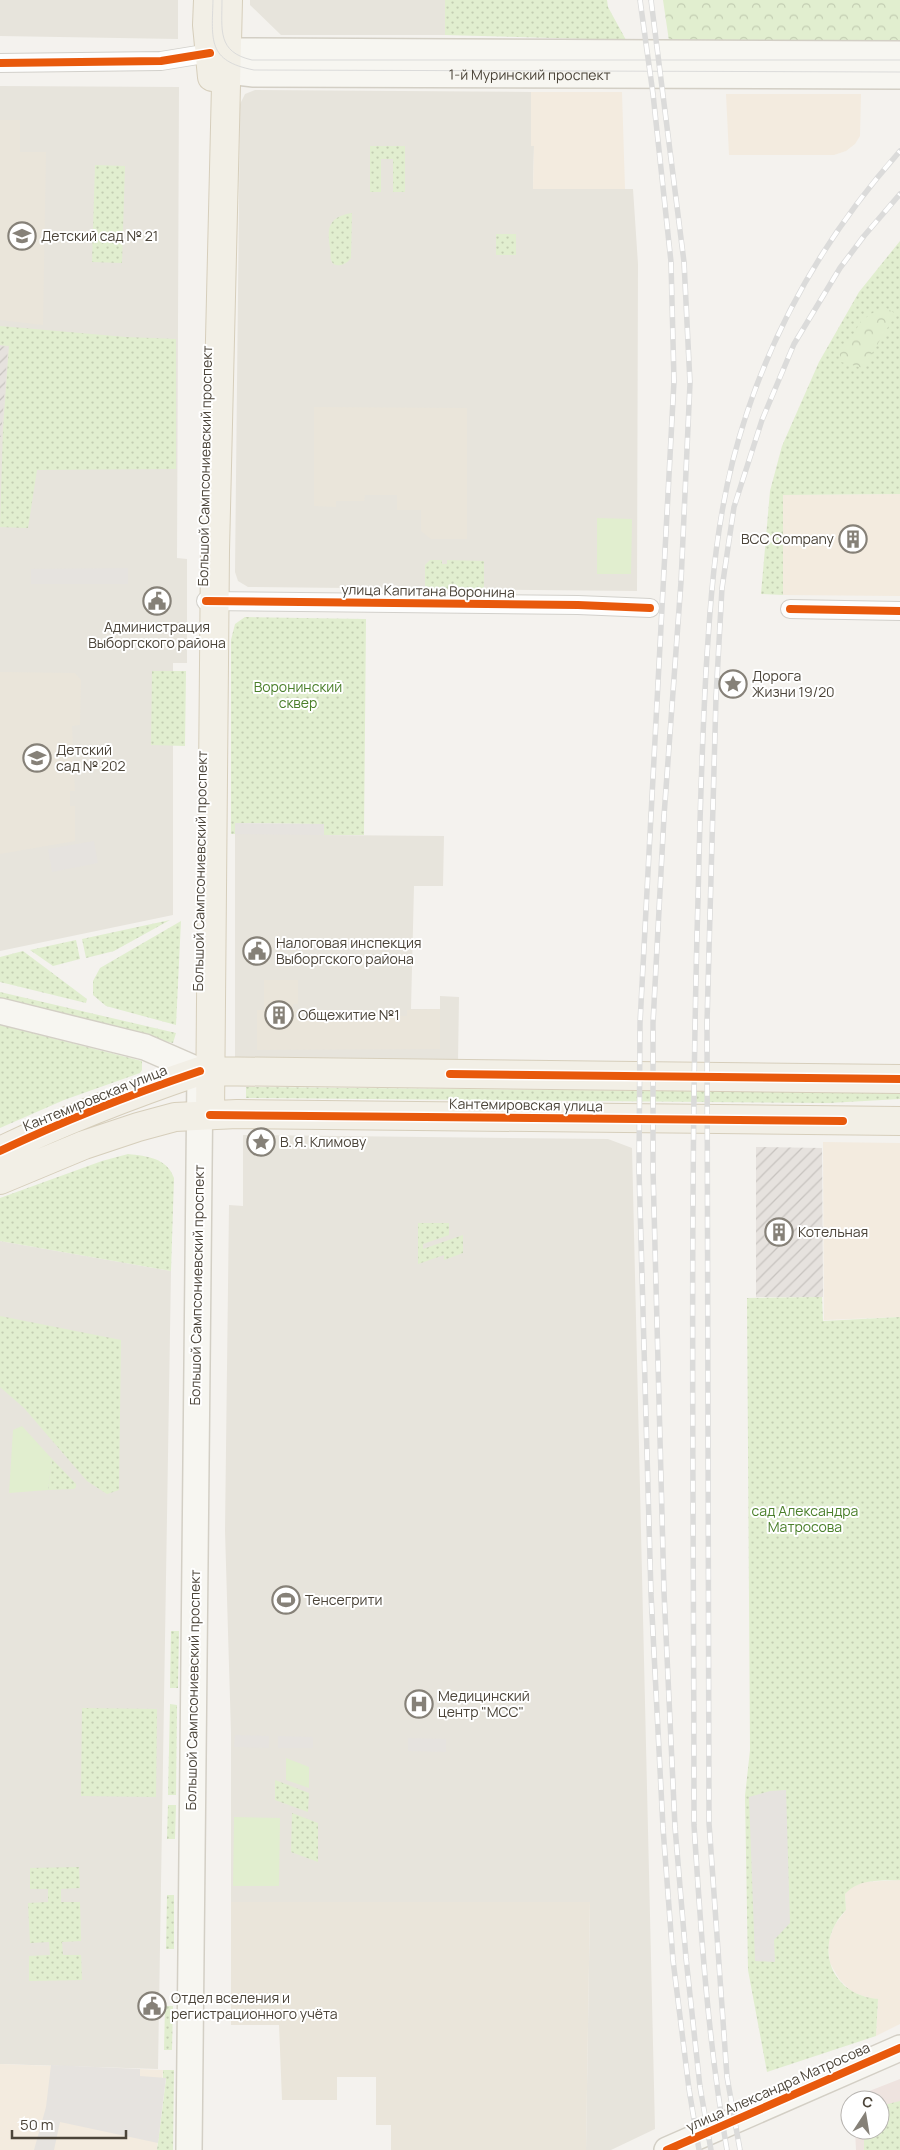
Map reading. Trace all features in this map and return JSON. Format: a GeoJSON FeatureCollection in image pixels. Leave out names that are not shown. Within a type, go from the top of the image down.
{"type":"FeatureCollection","features":[{"type":"Feature","properties":{"kind":"main road","name":"Большой Сампсониевский проспект"},"geometry":{"type":"LineString","coordinates":[[208,0],[219,61]]}},
{"type":"Feature","properties":{"kind":"main road","name":"Большой Сампсониевский проспект"},"geometry":{"type":"LineString","coordinates":[[189,2150],[219,61],[228,0]]}},
{"type":"Feature","properties":{"kind":"main road","name":"1-й Муринский проспект"},"geometry":{"type":"LineString","coordinates":[[219,61],[900,54]]}},
{"type":"Feature","properties":{"kind":"main road","name":"1-й Муринский проспект"},"geometry":{"type":"LineString","coordinates":[[219,61],[434,75],[900,76]]}},
{"type":"Feature","properties":{"kind":"main road"},"geometry":{"type":"LineString","coordinates":[[0,1011],[145,1047],[205,1071]]}},
{"type":"Feature","properties":{"kind":"main road","name":"Кантемировская улица"},"geometry":{"type":"LineString","coordinates":[[0,1151],[52,1126],[130,1095],[205,1071],[900,1079]]}},
{"type":"Feature","properties":{"kind":"main road","name":"Большой Сампсониевский проспект"},"geometry":{"type":"LineString","coordinates":[[204,1115],[205,2150]]}},
{"type":"Feature","properties":{"kind":"main road","name":"Кантемировская улица"},"geometry":{"type":"LineString","coordinates":[[0,1180],[84,1145],[138,1127],[175,1117],[204,1115],[900,1121]]}},
{"type":"Feature","properties":{"kind":"main road","name":"улица Александра Матросова"},"geometry":{"type":"LineString","coordinates":[[667,2150],[900,2048]]}},
{"type":"Feature","properties":{"kind":"street","name":"1-й Муринский проспект"},"geometry":{"type":"LineString","coordinates":[[0,63],[219,61]]}},
{"type":"Feature","properties":{"kind":"street","name":"улица Капитана Воронина"},"geometry":{"type":"LineString","coordinates":[[210,601],[587,605],[650,608]]}},
{"type":"Feature","properties":{"kind":"street"},"geometry":{"type":"LineString","coordinates":[[790,609],[900,611]]}},
{"type":"Feature","properties":{"kind":"shaded area"},"geometry":{"type":"Polygon","coordinates":[[[0,0],[178,0],[178,39],[0,36],[0,0]]]}},
{"type":"Feature","properties":{"kind":"shaded area"},"geometry":{"type":"Polygon","coordinates":[[[250,0],[445,0],[445,35],[281,35],[250,5],[250,0]]]}},
{"type":"Feature","properties":{"kind":"shaded area"},"geometry":{"type":"Polygon","coordinates":[[[0,86],[179,87],[177,558],[187,559],[187,663],[173,663],[173,915],[0,951],[0,86]]]}},
{"type":"Feature","properties":{"kind":"shaded area"},"geometry":{"type":"Polygon","coordinates":[[[255,90],[531,92],[531,145],[534,145],[533,189],[633,189],[638,264],[637,591],[248,587],[238,581],[235,572],[240,104],[245,94],[255,90]]]}},
{"type":"Feature","properties":{"kind":"shaded area"},"geometry":{"type":"Polygon","coordinates":[[[531,92],[622,92],[625,189],[533,189],[534,146],[531,146],[531,92]]]}},
{"type":"Feature","properties":{"kind":"shaded area"},"geometry":{"type":"Polygon","coordinates":[[[726,94],[861,94],[860,136],[855,144],[846,151],[834,155],[729,155],[726,94]]]}},
{"type":"Feature","properties":{"kind":"shaded area","name":"Детский сад № 21"},"geometry":{"type":"Polygon","coordinates":[[[0,120],[20,120],[20,152],[46,152],[43,325],[0,320],[0,120]]]}},
{"type":"Feature","properties":{"kind":"shaded area"},"geometry":{"type":"Polygon","coordinates":[[[0,346],[8,347],[1,437],[0,437],[0,346]]]}},
{"type":"Feature","properties":{"kind":"shaded area"},"geometry":{"type":"Polygon","coordinates":[[[314,407],[467,408],[467,539],[431,539],[421,531],[421,510],[397,510],[397,495],[365,495],[364,501],[336,501],[336,507],[314,506],[314,407]]]}},
{"type":"Feature","properties":{"kind":"shaded area"},"geometry":{"type":"Polygon","coordinates":[[[900,494],[900,596],[783,595],[783,495],[900,494]]]}},
{"type":"Feature","properties":{"kind":"shaded area"},"geometry":{"type":"Polygon","coordinates":[[[128,568],[128,584],[31,584],[31,569],[128,568]]]}},
{"type":"Feature","properties":{"kind":"shaded area","name":"Детский сад № 202"},"geometry":{"type":"Polygon","coordinates":[[[0,672],[75,673],[81,680],[80,725],[72,726],[75,791],[70,791],[70,806],[75,806],[75,841],[0,854],[0,672]]]}},
{"type":"Feature","properties":{"kind":"shaded area"},"geometry":{"type":"Polygon","coordinates":[[[235,823],[324,835],[444,836],[443,886],[414,886],[411,1009],[440,1009],[440,996],[459,997],[458,1061],[235,1057],[235,823]]]}},
{"type":"Feature","properties":{"kind":"shaded area"},"geometry":{"type":"Polygon","coordinates":[[[235,823],[324,824],[324,835],[235,834],[235,823]]]}},
{"type":"Feature","properties":{"kind":"shaded area"},"geometry":{"type":"Polygon","coordinates":[[[94,841],[98,863],[52,872],[48,849],[94,841]]]}},
{"type":"Feature","properties":{"kind":"shaded area","name":"Общежитие №1"},"geometry":{"type":"Polygon","coordinates":[[[264,980],[298,980],[298,1004],[293,1004],[293,1010],[301,1010],[302,1017],[407,1016],[407,1010],[440,1009],[440,1049],[257,1050],[257,1010],[264,1010],[264,980]]]}},
{"type":"Feature","properties":{"kind":"shaded area"},"geometry":{"type":"Polygon","coordinates":[[[243,1135],[608,1139],[632,1148],[655,2129],[611,2150],[586,2150],[590,1902],[231,1902],[231,1733],[225,1531],[229,1205],[243,1206],[243,1135]]]}},
{"type":"Feature","properties":{"kind":"shaded area"},"geometry":{"type":"Polygon","coordinates":[[[823,1142],[900,1143],[900,1317],[824,1320],[823,1142]]]}},
{"type":"Feature","properties":{"kind":"shaded area"},"geometry":{"type":"Polygon","coordinates":[[[756,1147],[822,1148],[823,1297],[756,1297],[756,1147]]]}},
{"type":"Feature","properties":{"kind":"shaded area"},"geometry":{"type":"Polygon","coordinates":[[[0,1241],[171,1271],[158,2069],[0,2064],[0,1241]]]}},
{"type":"Feature","properties":{"kind":"shaded area"},"geometry":{"type":"Polygon","coordinates":[[[235,1735],[269,1736],[269,1748],[234,1747],[235,1735]]]}},
{"type":"Feature","properties":{"kind":"shaded area"},"geometry":{"type":"Polygon","coordinates":[[[278,1736],[313,1737],[313,1748],[278,1748],[278,1736]]]}},
{"type":"Feature","properties":{"kind":"shaded area"},"geometry":{"type":"Polygon","coordinates":[[[408,1738],[446,1739],[446,1752],[408,1751],[408,1738]]]}},
{"type":"Feature","properties":{"kind":"shaded area"},"geometry":{"type":"Polygon","coordinates":[[[786,1790],[790,1923],[774,1940],[775,1962],[755,1961],[749,1797],[770,1791],[786,1790]]]}},
{"type":"Feature","properties":{"kind":"shaded area"},"geometry":{"type":"Polygon","coordinates":[[[900,1880],[900,2024],[876,2036],[878,1999],[852,1992],[839,1979],[830,1963],[828,1944],[834,1926],[846,1910],[845,1894],[850,1888],[864,1882],[900,1880]]]}},
{"type":"Feature","properties":{"kind":"shaded area"},"geometry":{"type":"Polygon","coordinates":[[[231,1902],[590,1902],[586,2150],[391,2150],[391,2125],[376,2125],[376,2077],[337,2077],[337,2100],[282,2100],[279,2025],[231,2025],[231,1902]]]}},
{"type":"Feature","properties":{"kind":"shaded area"},"geometry":{"type":"Polygon","coordinates":[[[0,2064],[163,2070],[157,2150],[0,2150],[0,2064]]]}},
{"type":"Feature","properties":{"kind":"shaded area"},"geometry":{"type":"Polygon","coordinates":[[[51,2065],[140,2069],[140,2076],[166,2078],[158,2143],[60,2122],[54,2150],[34,2150],[46,2107],[51,2065]]]}},
{"type":"Feature","properties":{"kind":"shaded area"},"geometry":{"type":"Polygon","coordinates":[[[900,2079],[900,2150],[856,2150],[856,2140],[890,2140],[890,2090],[872,2090],[900,2079]]]}},
{"type":"Feature","properties":{"kind":"green space"},"geometry":{"type":"Polygon","coordinates":[[[445,0],[607,0],[608,7],[626,40],[445,35],[445,0]]]}},
{"type":"Feature","properties":{"kind":"green space"},"geometry":{"type":"Polygon","coordinates":[[[663,0],[900,0],[900,40],[669,41],[663,0]]]}},
{"type":"Feature","properties":{"kind":"green space"},"geometry":{"type":"Polygon","coordinates":[[[370,146],[405,146],[405,192],[393,192],[393,159],[381,159],[381,192],[370,192],[370,146]]]}},
{"type":"Feature","properties":{"kind":"green space"},"geometry":{"type":"Polygon","coordinates":[[[95,165],[125,166],[122,263],[92,262],[95,165]]]}},
{"type":"Feature","properties":{"kind":"green space"},"geometry":{"type":"Polygon","coordinates":[[[352,213],[351,258],[344,264],[335,265],[331,259],[329,229],[338,217],[352,213]]]}},
{"type":"Feature","properties":{"kind":"green space"},"geometry":{"type":"Polygon","coordinates":[[[496,234],[516,234],[516,255],[496,255],[496,234]]]}},
{"type":"Feature","properties":{"kind":"green space"},"geometry":{"type":"Polygon","coordinates":[[[900,241],[900,494],[783,495],[783,595],[761,594],[770,491],[782,446],[819,362],[859,292],[900,241]]]}},
{"type":"Feature","properties":{"kind":"green space"},"geometry":{"type":"Polygon","coordinates":[[[883,306],[896,314],[863,368],[841,362],[839,350],[850,340],[861,321],[883,306]]]}},
{"type":"Feature","properties":{"kind":"green space"},"geometry":{"type":"Polygon","coordinates":[[[0,326],[126,337],[176,339],[176,469],[37,470],[28,528],[0,527],[3,429],[9,346],[0,345],[0,326]]]}},
{"type":"Feature","properties":{"kind":"green space"},"geometry":{"type":"Polygon","coordinates":[[[597,518],[632,519],[631,574],[597,574],[597,518]]]}},
{"type":"Feature","properties":{"kind":"green space"},"geometry":{"type":"Polygon","coordinates":[[[430,560],[442,560],[442,564],[447,564],[447,560],[484,561],[484,590],[425,589],[425,565],[430,560]]]}},
{"type":"Feature","properties":{"kind":"green space","name":"Воронинский сквер"},"geometry":{"type":"Polygon","coordinates":[[[245,617],[366,619],[364,835],[324,835],[324,824],[236,823],[235,834],[231,834],[231,640],[235,624],[245,617]]]}},
{"type":"Feature","properties":{"kind":"green space"},"geometry":{"type":"Polygon","coordinates":[[[152,671],[186,671],[185,746],[151,745],[152,671]]]}},
{"type":"Feature","properties":{"kind":"green space"},"geometry":{"type":"Polygon","coordinates":[[[170,920],[114,951],[86,958],[82,939],[170,920]]]}},
{"type":"Feature","properties":{"kind":"green space"},"geometry":{"type":"Polygon","coordinates":[[[181,921],[176,1025],[106,1006],[93,995],[93,981],[100,968],[181,921]]]}},
{"type":"Feature","properties":{"kind":"green space"},"geometry":{"type":"Polygon","coordinates":[[[76,940],[80,959],[53,966],[30,950],[76,940]]]}},
{"type":"Feature","properties":{"kind":"green space"},"geometry":{"type":"Polygon","coordinates":[[[23,951],[87,999],[86,1003],[0,982],[0,957],[23,951]]]}},
{"type":"Feature","properties":{"kind":"green space"},"geometry":{"type":"Polygon","coordinates":[[[0,992],[176,1033],[173,1043],[0,1002],[0,992]]]}},
{"type":"Feature","properties":{"kind":"green space"},"geometry":{"type":"Polygon","coordinates":[[[0,1025],[142,1061],[142,1070],[140,1073],[64,1100],[0,1128],[0,1025]]]}},
{"type":"Feature","properties":{"kind":"green space"},"geometry":{"type":"Polygon","coordinates":[[[246,1087],[900,1093],[900,1099],[829,1103],[246,1098],[246,1087]]]}},
{"type":"Feature","properties":{"kind":"green space"},"geometry":{"type":"Polygon","coordinates":[[[128,1154],[149,1157],[161,1162],[167,1166],[174,1178],[171,1271],[0,1241],[0,1198],[102,1161],[128,1154]]]}},
{"type":"Feature","properties":{"kind":"green space"},"geometry":{"type":"Polygon","coordinates":[[[418,1223],[449,1223],[449,1235],[423,1244],[423,1249],[463,1235],[463,1253],[444,1260],[444,1255],[418,1264],[418,1223]]]}},
{"type":"Feature","properties":{"kind":"green space","name":"cад Александра Матросова"},"geometry":{"type":"Polygon","coordinates":[[[822,1297],[823,1321],[900,1317],[900,1880],[871,1881],[851,1889],[845,1894],[846,1910],[836,1924],[830,1938],[831,1966],[838,1978],[848,1988],[861,1995],[878,1999],[876,2036],[767,2072],[748,1970],[745,1796],[750,1750],[747,1298],[822,1297]]]}},
{"type":"Feature","properties":{"kind":"green space"},"geometry":{"type":"Polygon","coordinates":[[[0,1316],[121,1340],[119,1490],[107,1494],[87,1481],[24,1408],[0,1387],[0,1316]]]}},
{"type":"Feature","properties":{"kind":"green space"},"geometry":{"type":"Polygon","coordinates":[[[22,1426],[52,1459],[48,1490],[9,1493],[13,1430],[22,1426]]]}},
{"type":"Feature","properties":{"kind":"green space"},"geometry":{"type":"Polygon","coordinates":[[[52,1459],[76,1484],[74,1489],[48,1490],[52,1459]]]}},
{"type":"Feature","properties":{"kind":"green space"},"geometry":{"type":"Polygon","coordinates":[[[171,1631],[179,1631],[178,1688],[170,1688],[171,1631]]]}},
{"type":"Feature","properties":{"kind":"green space"},"geometry":{"type":"Polygon","coordinates":[[[170,1704],[177,1705],[176,1795],[168,1795],[170,1704]]]}},
{"type":"Feature","properties":{"kind":"green space"},"geometry":{"type":"Polygon","coordinates":[[[82,1708],[157,1709],[156,1797],[81,1796],[82,1708]]]}},
{"type":"Feature","properties":{"kind":"green space"},"geometry":{"type":"Polygon","coordinates":[[[286,1758],[309,1767],[309,1788],[286,1780],[286,1758]]]}},
{"type":"Feature","properties":{"kind":"green space"},"geometry":{"type":"Polygon","coordinates":[[[275,1780],[309,1793],[308,1812],[275,1800],[275,1780]]]}},
{"type":"Feature","properties":{"kind":"green space"},"geometry":{"type":"Polygon","coordinates":[[[168,1805],[176,1805],[175,1839],[167,1839],[168,1805]]]}},
{"type":"Feature","properties":{"kind":"green space"},"geometry":{"type":"Polygon","coordinates":[[[292,1813],[318,1823],[318,1862],[291,1852],[292,1813]]]}},
{"type":"Feature","properties":{"kind":"green space"},"geometry":{"type":"Polygon","coordinates":[[[234,1817],[280,1818],[279,1886],[233,1886],[234,1817]]]}},
{"type":"Feature","properties":{"kind":"green space"},"geometry":{"type":"Polygon","coordinates":[[[79,1867],[80,1888],[61,1889],[61,1902],[80,1902],[81,1941],[62,1942],[63,1955],[81,1955],[82,1980],[29,1981],[29,1956],[50,1955],[49,1942],[30,1943],[28,1903],[48,1902],[48,1889],[30,1889],[30,1868],[79,1867]]]}},
{"type":"Feature","properties":{"kind":"green space"},"geometry":{"type":"Polygon","coordinates":[[[167,1895],[174,1895],[174,1949],[166,1949],[167,1895]]]}},
{"type":"Feature","properties":{"kind":"green space"},"geometry":{"type":"Polygon","coordinates":[[[165,2006],[173,2006],[172,2050],[164,2050],[165,2006]]]}},
{"type":"Feature","properties":{"kind":"green space"},"geometry":{"type":"Polygon","coordinates":[[[163,2070],[174,2070],[173,2150],[157,2150],[166,2079],[163,2078],[163,2070]]]}},
{"type":"Feature","properties":{"kind":"green space"},"geometry":{"type":"Polygon","coordinates":[[[900,2101],[900,2150],[864,2150],[864,2140],[890,2140],[890,2104],[900,2101]]]}},
{"type":"Feature","properties":{"kind":"tram line"},"geometry":{"type":"LineString","coordinates":[[213,0],[213,37],[220,54],[228,61],[254,70],[900,72]]}},
{"type":"Feature","properties":{"kind":"tram line"},"geometry":{"type":"LineString","coordinates":[[222,0],[222,30],[227,45],[241,56],[252,60],[900,60]]}},
{"type":"Feature","properties":{"kind":"railway"},"geometry":{"type":"LineString","coordinates":[[640,0],[653,94],[671,262],[674,381],[640,1023],[639,1170],[651,1594],[663,1828],[673,1960],[689,2089],[699,2150]]}},
{"type":"Feature","properties":{"kind":"railway"},"geometry":{"type":"LineString","coordinates":[[651,0],[684,262],[690,383],[681,582],[664,816],[653,1023],[653,1170],[664,1592],[675,1827],[686,1958],[700,2087],[711,2150]]}},
{"type":"Feature","properties":{"kind":"railway"},"geometry":{"type":"LineString","coordinates":[[727,2150],[710,2028],[694,1825],[693,1362],[695,1015],[702,769],[711,594],[716,549],[733,460],[761,375],[778,335],[820,257],[871,185],[900,151]]}},
{"type":"Feature","properties":{"kind":"railway"},"geometry":{"type":"LineString","coordinates":[[740,2150],[727,2077],[709,1823],[707,1023],[716,697],[722,588],[734,507],[762,420],[794,344],[840,268],[864,236],[900,194]]}},
{"type":"Feature","properties":{"kind":"cycle path"},"geometry":{"type":"LineString","coordinates":[[0,63],[161,61],[210,53]]}},
{"type":"Feature","properties":{"kind":"cycle path"},"geometry":{"type":"LineString","coordinates":[[206,601],[578,605],[650,608]]}},
{"type":"Feature","properties":{"kind":"cycle path"},"geometry":{"type":"LineString","coordinates":[[790,609],[900,611]]}},
{"type":"Feature","properties":{"kind":"cycle path"},"geometry":{"type":"LineString","coordinates":[[0,1151],[99,1108],[200,1071]]}},
{"type":"Feature","properties":{"kind":"cycle path"},"geometry":{"type":"LineString","coordinates":[[450,1074],[900,1079]]}},
{"type":"Feature","properties":{"kind":"cycle path"},"geometry":{"type":"LineString","coordinates":[[210,1115],[843,1121]]}},
{"type":"Feature","properties":{"kind":"cycle path"},"geometry":{"type":"LineString","coordinates":[[667,2150],[900,2048]]}},
{"type":"Feature","properties":{"kind":"place","name":"Детский сад № 21"},"geometry":{"type":"Point","coordinates":[22,236]}},
{"type":"Feature","properties":{"kind":"place","name":"BCC Company"},"geometry":{"type":"Point","coordinates":[853,539]}},
{"type":"Feature","properties":{"kind":"place","name":"Администрация Выборгского района"},"geometry":{"type":"Point","coordinates":[157,601]}},
{"type":"Feature","properties":{"kind":"place","name":"Дорога Жизни 19/20"},"geometry":{"type":"Point","coordinates":[733,684]}},
{"type":"Feature","properties":{"kind":"place","name":"Детский сад № 202"},"geometry":{"type":"Point","coordinates":[37,758]}},
{"type":"Feature","properties":{"kind":"place","name":"Налоговая инспекция Выборгского района"},"geometry":{"type":"Point","coordinates":[257,951]}},
{"type":"Feature","properties":{"kind":"place","name":"Общежитие №1"},"geometry":{"type":"Point","coordinates":[279,1015]}},
{"type":"Feature","properties":{"kind":"place","name":"В. Я. Климову"},"geometry":{"type":"Point","coordinates":[261,1142]}},
{"type":"Feature","properties":{"kind":"place","name":"Котельная"},"geometry":{"type":"Point","coordinates":[779,1232]}},
{"type":"Feature","properties":{"kind":"place","name":"Тенсегрити"},"geometry":{"type":"Point","coordinates":[286,1600]}},
{"type":"Feature","properties":{"kind":"place","name":"Медицинский центр \"МСС\""},"geometry":{"type":"Point","coordinates":[419,1704]}},
{"type":"Feature","properties":{"kind":"place","name":"Отдел вселения и регистрационного учёта"},"geometry":{"type":"Point","coordinates":[152,2006]}}]}
